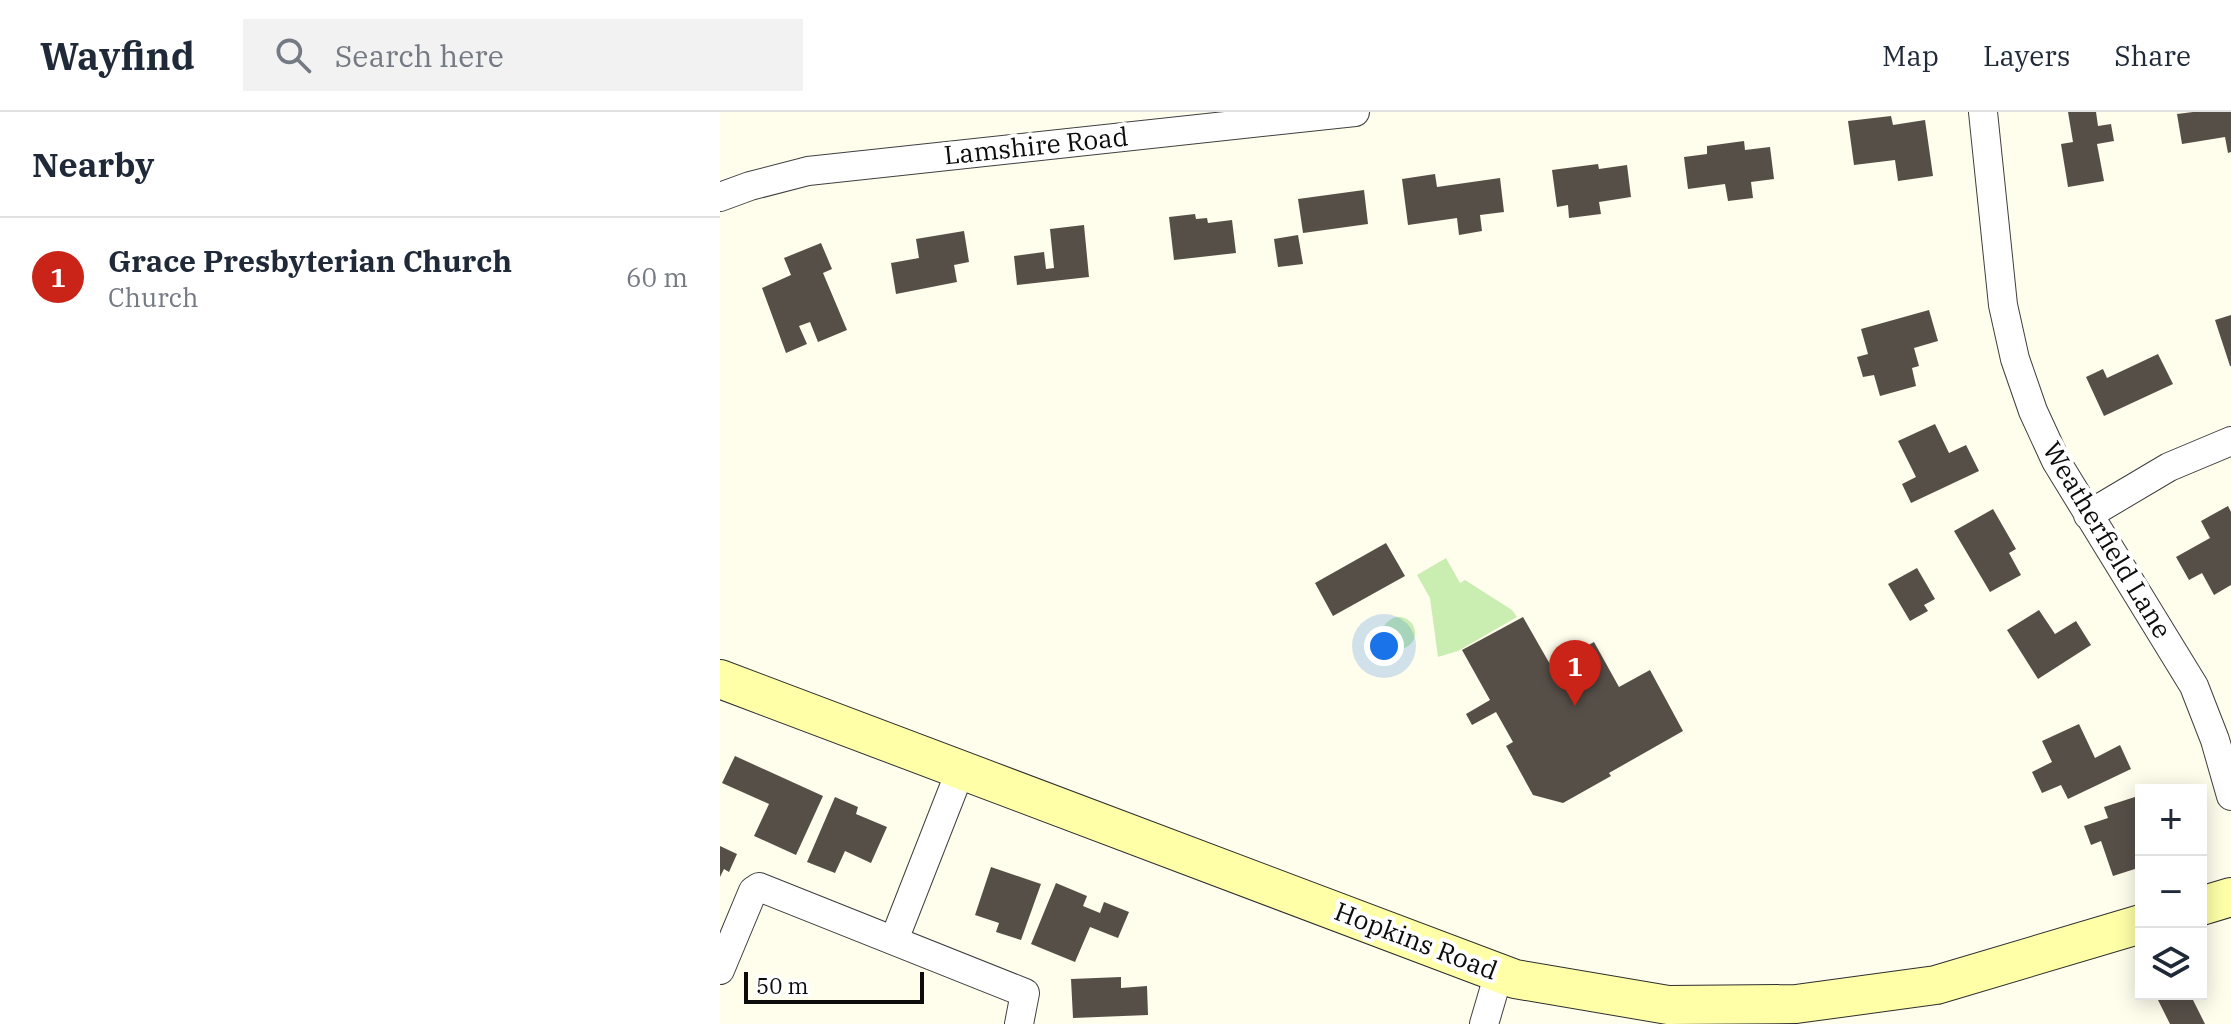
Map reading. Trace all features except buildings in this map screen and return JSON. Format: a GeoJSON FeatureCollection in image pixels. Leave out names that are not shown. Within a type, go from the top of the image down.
{"type":"FeatureCollection","features":[{"type":"Feature","properties":{"kind":"main road","name":"Hopkins Road"},"geometry":{"type":"LineString","coordinates":[[720,679],[1515,979],[1668,1005],[1796,1004],[1936,985],[2135,926]]}},
{"type":"Feature","properties":{"kind":"main road"},"geometry":{"type":"LineString","coordinates":[[2207,904],[2231,897]]}},
{"type":"Feature","properties":{"kind":"street","name":"Lamshire Road"},"geometry":{"type":"LineString","coordinates":[[720,197],[808,171],[1355,112]]}},
{"type":"Feature","properties":{"kind":"street","name":"Weatherfield Lane"},"geometry":{"type":"LineString","coordinates":[[1983,112],[2003,305],[2015,359],[2033,411],[2056,461],[2194,686],[2215,740],[2231,796]]}},
{"type":"Feature","properties":{"kind":"street"},"geometry":{"type":"LineString","coordinates":[[2088,515],[2169,467],[2231,441]]}},
{"type":"Feature","properties":{"kind":"street"},"geometry":{"type":"LineString","coordinates":[[894,940],[961,769]]}},
{"type":"Feature","properties":{"kind":"street"},"geometry":{"type":"LineString","coordinates":[[720,970],[753,891],[759,887],[1025,993],[1019,1024]]}},
{"type":"Feature","properties":{"kind":"street"},"geometry":{"type":"LineString","coordinates":[[1484,1024],[1499,973]]}},
{"type":"Feature","properties":{"kind":"green space"},"geometry":{"type":"Polygon","coordinates":[[[1446,558],[1460,583],[1465,580],[1512,610],[1517,617],[1458,651],[1438,657],[1430,598],[1417,575],[1446,558]]]}},
{"type":"Feature","properties":{"kind":"green space"},"geometry":{"type":"Polygon","coordinates":[[[1399,617],[1410,622],[1415,633],[1410,644],[1399,649],[1388,644],[1383,633],[1388,622],[1399,617]]]}},
{"type":"Feature","properties":{"kind":"place","name":"Grace Presbyterian Church"},"geometry":{"type":"Point","coordinates":[1575,706]}}]}
